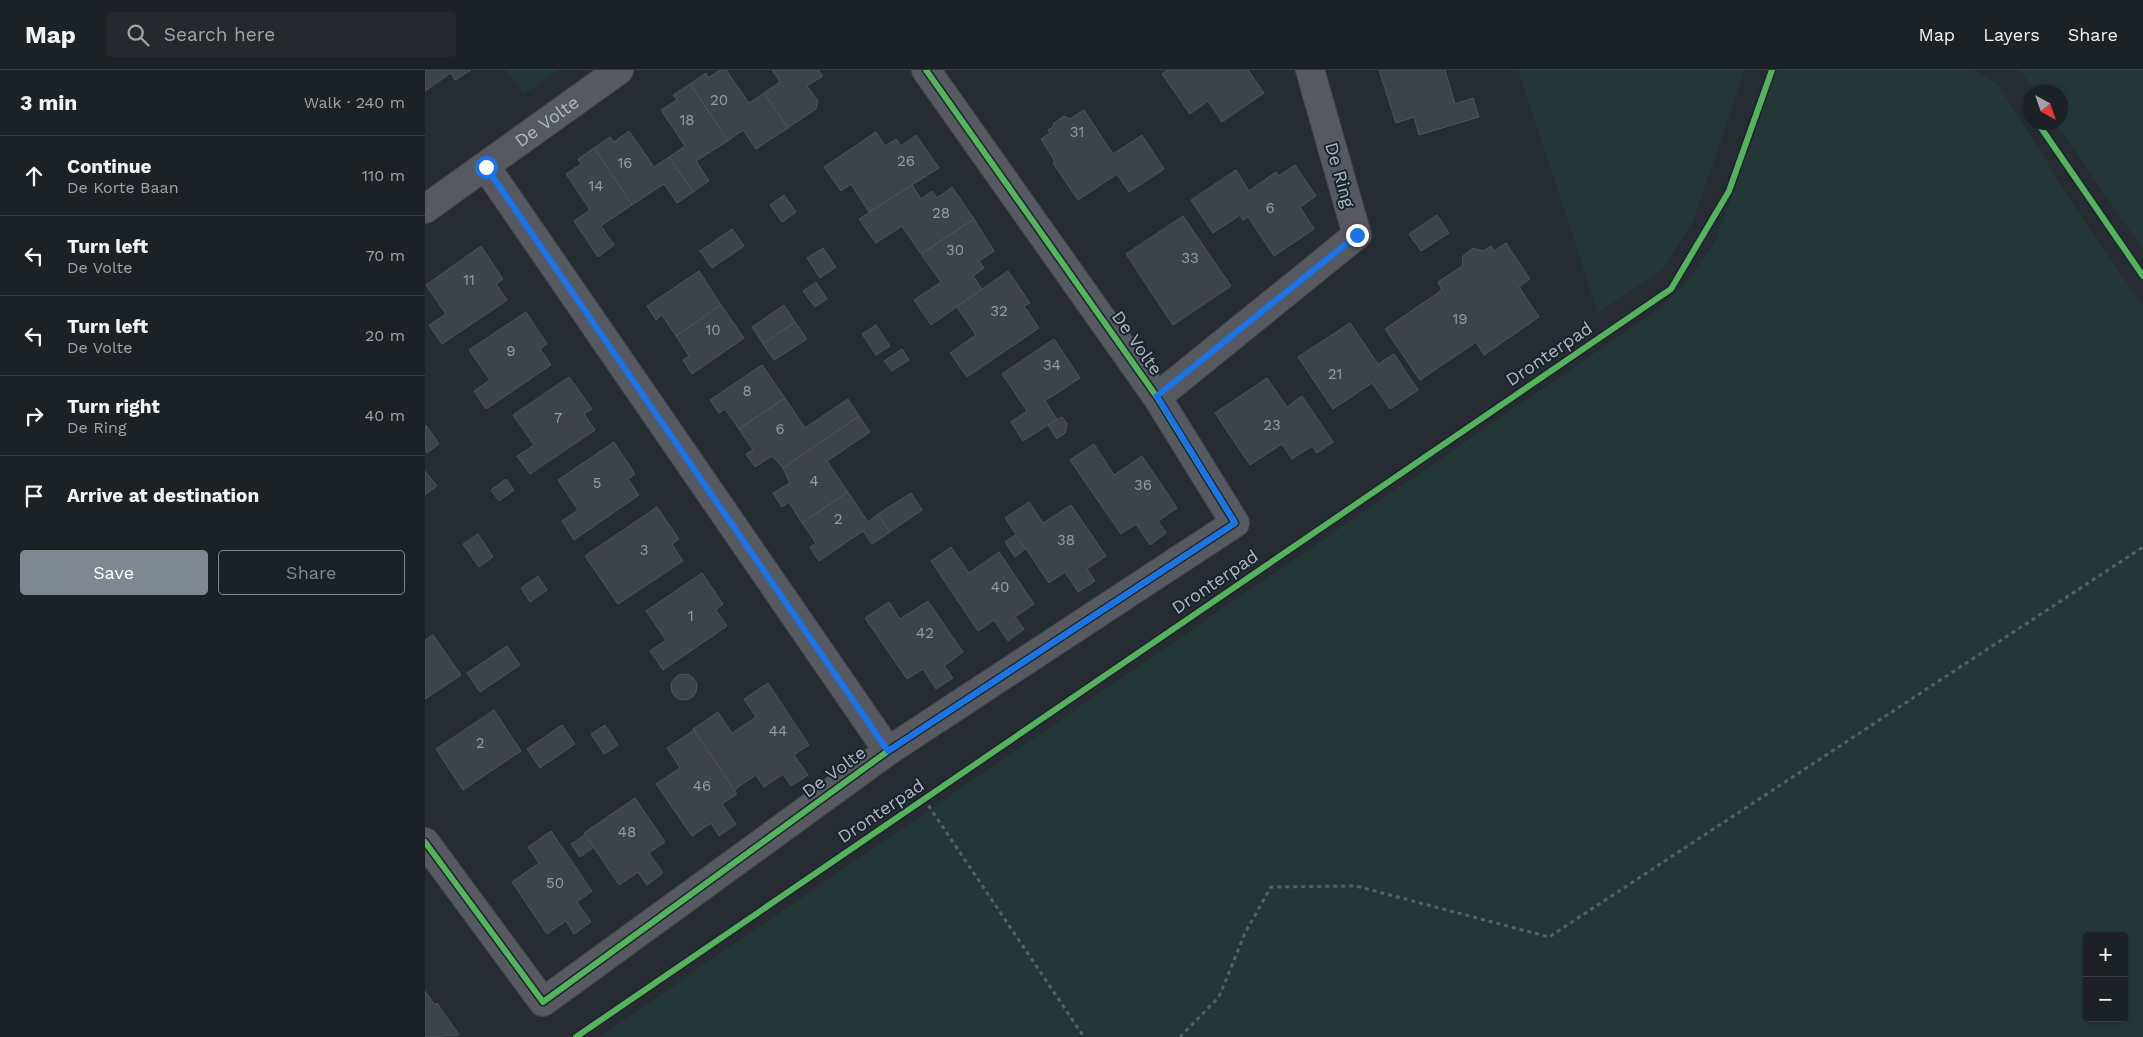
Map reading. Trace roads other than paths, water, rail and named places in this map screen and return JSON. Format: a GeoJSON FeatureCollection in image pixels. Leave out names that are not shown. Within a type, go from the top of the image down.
{"type":"FeatureCollection","features":[{"type":"Feature","properties":{"kind":"street","name":"De Volte"},"geometry":{"type":"LineString","coordinates":[[425,208],[486,167],[619,70]]}},
{"type":"Feature","properties":{"kind":"street","name":"De Ring"},"geometry":{"type":"LineString","coordinates":[[1157,396],[1357,235],[1310,70]]}},
{"type":"Feature","properties":{"kind":"street","name":"De Volte"},"geometry":{"type":"LineString","coordinates":[[425,842],[543,1002],[888,751],[1235,523],[1157,396],[938,74]]}},
{"type":"Feature","properties":{"kind":"street"},"geometry":{"type":"LineString","coordinates":[[486,167],[888,751]]}}]}
